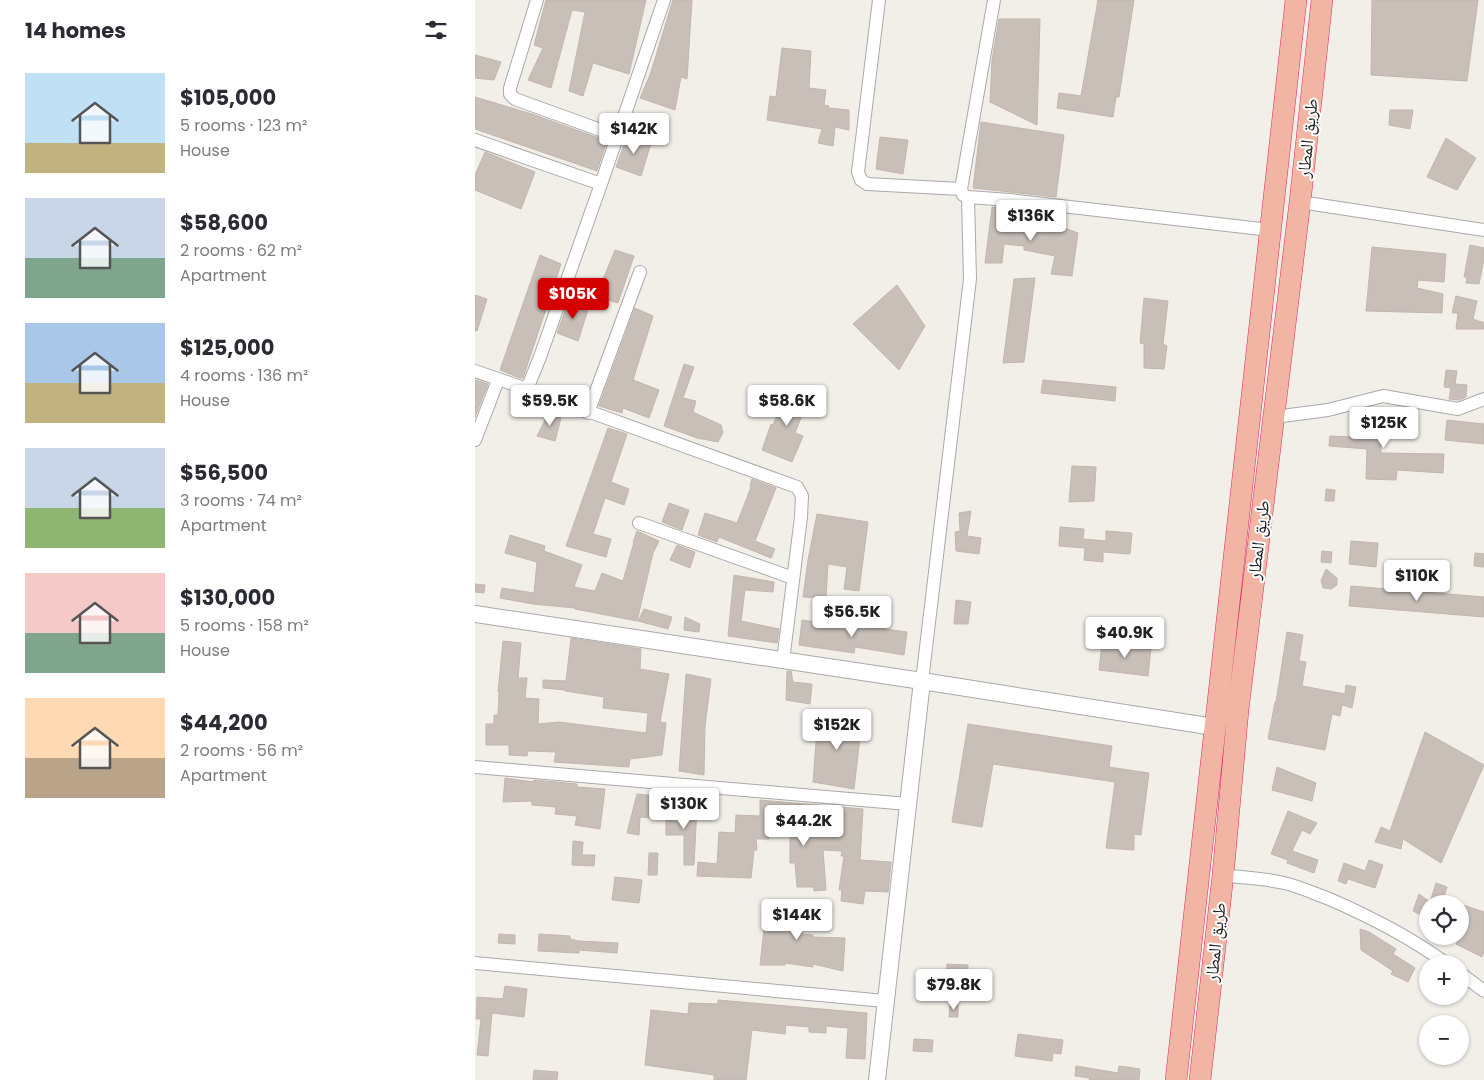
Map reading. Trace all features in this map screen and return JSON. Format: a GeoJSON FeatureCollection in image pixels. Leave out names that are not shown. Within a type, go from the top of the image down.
{"type":"FeatureCollection","features":[{"type":"Feature","properties":{"kind":"highway","name":"طريق المطار"},"geometry":{"type":"LineString","coordinates":[[1176,1080],[1296,0]]}},
{"type":"Feature","properties":{"kind":"highway","name":"طريق المطار"},"geometry":{"type":"LineString","coordinates":[[1200,1080],[1223,875],[1238,710],[1300,202],[1322,0]]}},
{"type":"Feature","properties":{"kind":"street"},"geometry":{"type":"LineString","coordinates":[[537,0],[510,88],[510,94],[515,99],[617,136]]}},
{"type":"Feature","properties":{"kind":"street"},"geometry":{"type":"LineString","coordinates":[[527,390],[601,184],[664,0]]}},
{"type":"Feature","properties":{"kind":"street"},"geometry":{"type":"LineString","coordinates":[[879,0],[858,172],[861,180],[867,184],[965,193],[1010,200],[1271,230]]}},
{"type":"Feature","properties":{"kind":"street"},"geometry":{"type":"LineString","coordinates":[[877,1080],[970,279],[965,193],[993,0]]}},
{"type":"Feature","properties":{"kind":"street"},"geometry":{"type":"LineString","coordinates":[[475,140],[601,184]]}},
{"type":"Feature","properties":{"kind":"street"},"geometry":{"type":"LineString","coordinates":[[1300,202],[1484,230]]}},
{"type":"Feature","properties":{"kind":"street"},"geometry":{"type":"LineString","coordinates":[[588,412],[640,272]]}},
{"type":"Feature","properties":{"kind":"street"},"geometry":{"type":"LineString","coordinates":[[475,371],[797,487],[802,496],[783,661]]}},
{"type":"Feature","properties":{"kind":"street"},"geometry":{"type":"LineString","coordinates":[[475,440],[498,380]]}},
{"type":"Feature","properties":{"kind":"street"},"geometry":{"type":"LineString","coordinates":[[1274,416],[1328,410],[1383,396],[1458,408],[1484,398]]}},
{"type":"Feature","properties":{"kind":"street"},"geometry":{"type":"LineString","coordinates":[[639,523],[793,578]]}},
{"type":"Feature","properties":{"kind":"street"},"geometry":{"type":"LineString","coordinates":[[475,614],[1214,727]]}},
{"type":"Feature","properties":{"kind":"street"},"geometry":{"type":"LineString","coordinates":[[475,767],[908,804]]}},
{"type":"Feature","properties":{"kind":"street"},"geometry":{"type":"LineString","coordinates":[[1223,875],[1284,883],[1313,893],[1398,932],[1435,955]]}},
{"type":"Feature","properties":{"kind":"street"},"geometry":{"type":"LineString","coordinates":[[475,963],[885,1001]]}},
{"type":"Feature","properties":{"kind":"street"},"geometry":{"type":"LineString","coordinates":[[1469,980],[1484,991]]}},
{"type":"Feature","properties":{"kind":"building"},"geometry":{"type":"Polygon","coordinates":[[[546,0],[646,0],[629,74],[593,63],[583,96],[569,91],[585,12],[572,10],[551,88],[528,80],[543,48],[534,45],[546,0]]]}},
{"type":"Feature","properties":{"kind":"building"},"geometry":{"type":"Polygon","coordinates":[[[673,0],[692,0],[687,79],[681,77],[675,110],[640,98],[650,75],[673,0]]]}},
{"type":"Feature","properties":{"kind":"building"},"geometry":{"type":"Polygon","coordinates":[[[1098,0],[1134,0],[1119,97],[1116,97],[1113,117],[1057,108],[1059,93],[1081,96],[1098,0]]]}},
{"type":"Feature","properties":{"kind":"building"},"geometry":{"type":"Polygon","coordinates":[[[1372,0],[1478,0],[1467,81],[1371,75],[1372,0]]]}},
{"type":"Feature","properties":{"kind":"building"},"geometry":{"type":"Polygon","coordinates":[[[999,19],[1040,19],[1037,125],[990,102],[992,60],[999,19]]]}},
{"type":"Feature","properties":{"kind":"building"},"geometry":{"type":"Polygon","coordinates":[[[782,48],[811,51],[809,88],[826,90],[824,105],[829,106],[828,108],[849,110],[849,130],[835,127],[833,146],[818,143],[822,129],[767,120],[770,96],[776,97],[782,48]]]}},
{"type":"Feature","properties":{"kind":"building"},"geometry":{"type":"Polygon","coordinates":[[[475,55],[501,62],[494,80],[475,78],[475,55]]]}},
{"type":"Feature","properties":{"kind":"building"},"geometry":{"type":"Polygon","coordinates":[[[475,97],[532,114],[607,141],[597,171],[475,129],[475,97]]]}},
{"type":"Feature","properties":{"kind":"building"},"geometry":{"type":"Polygon","coordinates":[[[1390,110],[1413,110],[1410,129],[1389,125],[1390,110]]]}},
{"type":"Feature","properties":{"kind":"building"},"geometry":{"type":"Polygon","coordinates":[[[981,122],[1064,135],[1056,197],[973,188],[981,122]]]}},
{"type":"Feature","properties":{"kind":"building"},"geometry":{"type":"Polygon","coordinates":[[[628,134],[652,140],[641,176],[616,167],[628,134]]]}},
{"type":"Feature","properties":{"kind":"building"},"geometry":{"type":"Polygon","coordinates":[[[880,137],[908,140],[903,174],[876,169],[880,137]]]}},
{"type":"Feature","properties":{"kind":"building"},"geometry":{"type":"Polygon","coordinates":[[[1446,138],[1476,158],[1457,190],[1427,177],[1446,138]]]}},
{"type":"Feature","properties":{"kind":"building"},"geometry":{"type":"Polygon","coordinates":[[[485,152],[535,172],[521,209],[475,190],[475,175],[485,152]]]}},
{"type":"Feature","properties":{"kind":"building"},"geometry":{"type":"Polygon","coordinates":[[[992,207],[1009,208],[1007,223],[1061,230],[1062,227],[1078,233],[1072,276],[1051,274],[1055,256],[1024,250],[1024,246],[1004,244],[1002,263],[985,263],[992,207]]]}},
{"type":"Feature","properties":{"kind":"building"},"geometry":{"type":"Polygon","coordinates":[[[1470,245],[1484,248],[1484,259],[1479,284],[1466,283],[1467,277],[1464,277],[1470,245]]]}},
{"type":"Feature","properties":{"kind":"building"},"geometry":{"type":"Polygon","coordinates":[[[1372,247],[1446,254],[1444,282],[1418,280],[1417,288],[1443,294],[1442,313],[1366,311],[1372,247]]]}},
{"type":"Feature","properties":{"kind":"building"},"geometry":{"type":"Polygon","coordinates":[[[615,250],[634,256],[618,303],[596,297],[615,250]]]}},
{"type":"Feature","properties":{"kind":"building"},"geometry":{"type":"Polygon","coordinates":[[[540,255],[561,264],[523,378],[520,378],[500,370],[540,255]]]}},
{"type":"Feature","properties":{"kind":"building"},"geometry":{"type":"Polygon","coordinates":[[[1035,278],[1024,362],[1003,363],[1014,279],[1035,278]]]}},
{"type":"Feature","properties":{"kind":"building"},"geometry":{"type":"Polygon","coordinates":[[[897,285],[925,326],[899,370],[853,324],[897,285]]]}},
{"type":"Feature","properties":{"kind":"building"},"geometry":{"type":"Polygon","coordinates":[[[475,295],[487,299],[477,331],[475,331],[475,295]]]}},
{"type":"Feature","properties":{"kind":"building"},"geometry":{"type":"Polygon","coordinates":[[[1456,296],[1477,301],[1473,319],[1484,323],[1484,329],[1456,329],[1458,313],[1452,313],[1456,296]]]}},
{"type":"Feature","properties":{"kind":"building"},"geometry":{"type":"Polygon","coordinates":[[[1144,298],[1168,301],[1163,344],[1167,346],[1164,369],[1144,368],[1144,344],[1140,343],[1144,298]]]}},
{"type":"Feature","properties":{"kind":"building"},"geometry":{"type":"Polygon","coordinates":[[[569,300],[589,307],[578,341],[557,333],[569,300]]]}},
{"type":"Feature","properties":{"kind":"building"},"geometry":{"type":"Polygon","coordinates":[[[635,308],[653,316],[633,380],[659,390],[649,418],[623,408],[622,413],[599,406],[635,308]]]}},
{"type":"Feature","properties":{"kind":"building"},"geometry":{"type":"Polygon","coordinates":[[[684,364],[694,367],[683,398],[696,401],[693,412],[721,425],[723,433],[718,442],[697,438],[664,426],[684,364]]]}},
{"type":"Feature","properties":{"kind":"building"},"geometry":{"type":"Polygon","coordinates":[[[1446,370],[1457,371],[1455,384],[1467,385],[1466,397],[1459,400],[1449,399],[1451,388],[1444,387],[1446,370]]]}},
{"type":"Feature","properties":{"kind":"building"},"geometry":{"type":"Polygon","coordinates":[[[475,380],[488,384],[475,417],[475,380]]]}},
{"type":"Feature","properties":{"kind":"building"},"geometry":{"type":"Polygon","coordinates":[[[1043,380],[1116,387],[1115,401],[1041,393],[1043,380]]]}},
{"type":"Feature","properties":{"kind":"building"},"geometry":{"type":"Polygon","coordinates":[[[788,388],[809,397],[795,433],[803,436],[792,462],[762,450],[771,424],[773,425],[788,388]]]}},
{"type":"Feature","properties":{"kind":"building"},"geometry":{"type":"Polygon","coordinates":[[[1360,410],[1377,411],[1377,416],[1393,418],[1392,428],[1386,428],[1386,434],[1381,433],[1381,453],[1444,454],[1443,473],[1397,470],[1396,480],[1366,479],[1367,449],[1329,446],[1330,436],[1353,437],[1354,414],[1360,414],[1360,410]]]}},
{"type":"Feature","properties":{"kind":"building"},"geometry":{"type":"Polygon","coordinates":[[[549,412],[561,418],[555,441],[537,436],[549,412]]]}},
{"type":"Feature","properties":{"kind":"building"},"geometry":{"type":"Polygon","coordinates":[[[1447,420],[1484,424],[1484,444],[1445,440],[1447,420]]]}},
{"type":"Feature","properties":{"kind":"building"},"geometry":{"type":"Polygon","coordinates":[[[608,428],[627,434],[611,482],[629,489],[624,505],[605,498],[593,534],[611,539],[606,557],[566,546],[608,428]]]}},
{"type":"Feature","properties":{"kind":"building"},"geometry":{"type":"Polygon","coordinates":[[[1072,466],[1096,467],[1094,501],[1069,502],[1072,466]]]}},
{"type":"Feature","properties":{"kind":"building"},"geometry":{"type":"Polygon","coordinates":[[[752,479],[776,488],[755,541],[775,549],[771,558],[719,537],[717,542],[698,535],[705,513],[737,523],[751,487],[752,479]]]}},
{"type":"Feature","properties":{"kind":"building"},"geometry":{"type":"Polygon","coordinates":[[[1326,489],[1335,490],[1334,501],[1325,501],[1326,489]]]}},
{"type":"Feature","properties":{"kind":"building"},"geometry":{"type":"Polygon","coordinates":[[[669,503],[689,510],[682,530],[662,522],[669,503]]]}},
{"type":"Feature","properties":{"kind":"building"},"geometry":{"type":"Polygon","coordinates":[[[971,511],[967,536],[981,538],[979,554],[956,551],[955,532],[960,531],[959,513],[971,511]]]}},
{"type":"Feature","properties":{"kind":"building"},"geometry":{"type":"Polygon","coordinates":[[[817,514],[868,522],[859,591],[844,589],[847,567],[828,564],[826,598],[803,597],[817,514]]]}},
{"type":"Feature","properties":{"kind":"building"},"geometry":{"type":"Polygon","coordinates":[[[1060,527],[1084,529],[1083,539],[1106,541],[1106,531],[1132,533],[1130,554],[1103,552],[1103,562],[1084,560],[1085,548],[1059,546],[1060,527]]]}},
{"type":"Feature","properties":{"kind":"building"},"geometry":{"type":"Polygon","coordinates":[[[637,531],[659,541],[653,553],[637,621],[575,608],[533,604],[500,598],[502,588],[534,593],[537,562],[505,553],[510,535],[545,546],[544,551],[582,565],[574,587],[595,591],[602,573],[623,581],[637,531]]]}},
{"type":"Feature","properties":{"kind":"building"},"geometry":{"type":"Polygon","coordinates":[[[1351,541],[1378,543],[1376,567],[1349,564],[1351,541]]]}},
{"type":"Feature","properties":{"kind":"building"},"geometry":{"type":"Polygon","coordinates":[[[677,545],[695,552],[690,568],[670,560],[677,545]]]}},
{"type":"Feature","properties":{"kind":"building"},"geometry":{"type":"Polygon","coordinates":[[[1322,551],[1332,552],[1331,563],[1321,562],[1322,551]]]}},
{"type":"Feature","properties":{"kind":"building"},"geometry":{"type":"Polygon","coordinates":[[[1475,553],[1484,554],[1484,567],[1474,566],[1475,553]]]}},
{"type":"Feature","properties":{"kind":"building"},"geometry":{"type":"Polygon","coordinates":[[[1326,569],[1337,578],[1337,585],[1331,589],[1323,588],[1321,581],[1326,569]]]}},
{"type":"Feature","properties":{"kind":"building"},"geometry":{"type":"Polygon","coordinates":[[[734,575],[774,582],[773,592],[745,590],[741,621],[779,629],[777,643],[728,636],[734,575]]]}},
{"type":"Feature","properties":{"kind":"building"},"geometry":{"type":"Polygon","coordinates":[[[475,584],[485,585],[484,593],[475,592],[475,584]]]}},
{"type":"Feature","properties":{"kind":"building"},"geometry":{"type":"Polygon","coordinates":[[[1351,586],[1484,597],[1484,617],[1349,606],[1351,586]]]}},
{"type":"Feature","properties":{"kind":"building"},"geometry":{"type":"Polygon","coordinates":[[[956,600],[971,602],[968,624],[954,624],[956,600]]]}},
{"type":"Feature","properties":{"kind":"building"},"geometry":{"type":"Polygon","coordinates":[[[644,609],[672,617],[668,629],[638,621],[644,609]]]}},
{"type":"Feature","properties":{"kind":"building"},"geometry":{"type":"Polygon","coordinates":[[[685,617],[700,624],[699,632],[684,630],[685,617]]]}},
{"type":"Feature","properties":{"kind":"building"},"geometry":{"type":"Polygon","coordinates":[[[802,620],[864,629],[864,626],[907,632],[904,655],[855,647],[854,653],[799,645],[802,620]]]}},
{"type":"Feature","properties":{"kind":"building"},"geometry":{"type":"Polygon","coordinates":[[[1287,632],[1303,635],[1299,661],[1306,662],[1302,686],[1345,694],[1346,685],[1356,687],[1352,708],[1342,705],[1340,716],[1332,714],[1325,750],[1268,739],[1287,632]]]}},
{"type":"Feature","properties":{"kind":"building"},"geometry":{"type":"Polygon","coordinates":[[[571,638],[641,649],[640,669],[669,674],[660,722],[666,723],[662,755],[630,759],[629,767],[554,762],[556,752],[528,751],[527,756],[509,755],[509,745],[486,745],[486,724],[494,724],[494,715],[498,715],[498,692],[503,641],[521,643],[518,678],[527,678],[525,698],[539,699],[538,724],[559,722],[646,733],[648,713],[603,708],[604,697],[543,688],[543,680],[566,681],[571,638]]]}},
{"type":"Feature","properties":{"kind":"building"},"geometry":{"type":"Polygon","coordinates":[[[1102,643],[1151,648],[1148,676],[1099,670],[1102,643]]]}},
{"type":"Feature","properties":{"kind":"building"},"geometry":{"type":"Polygon","coordinates":[[[787,671],[791,671],[793,682],[812,684],[810,704],[786,700],[787,671]]]}},
{"type":"Feature","properties":{"kind":"building"},"geometry":{"type":"Polygon","coordinates":[[[686,674],[711,679],[705,726],[704,775],[679,771],[686,674]]]}},
{"type":"Feature","properties":{"kind":"building"},"geometry":{"type":"Polygon","coordinates":[[[818,715],[862,721],[854,789],[813,782],[818,715]]]}},
{"type":"Feature","properties":{"kind":"building"},"geometry":{"type":"Polygon","coordinates":[[[968,724],[1112,746],[1109,767],[1149,773],[1141,835],[1134,834],[1134,850],[1106,848],[1115,782],[993,764],[982,827],[952,822],[968,724]]]}},
{"type":"Feature","properties":{"kind":"building"},"geometry":{"type":"Polygon","coordinates":[[[1425,732],[1484,765],[1441,863],[1403,839],[1401,849],[1375,842],[1381,827],[1390,831],[1425,732]]]}},
{"type":"Feature","properties":{"kind":"building"},"geometry":{"type":"Polygon","coordinates":[[[1277,767],[1316,783],[1312,801],[1272,790],[1277,767]]]}},
{"type":"Feature","properties":{"kind":"building"},"geometry":{"type":"Polygon","coordinates":[[[505,778],[533,782],[534,780],[577,784],[577,787],[605,789],[600,829],[575,825],[577,816],[555,814],[556,807],[532,805],[532,801],[503,802],[505,778]]]}},
{"type":"Feature","properties":{"kind":"building"},"geometry":{"type":"Polygon","coordinates":[[[637,794],[658,796],[654,818],[640,817],[639,835],[627,833],[637,794]]]}},
{"type":"Feature","properties":{"kind":"building"},"geometry":{"type":"Polygon","coordinates":[[[760,800],[863,809],[860,860],[891,862],[888,892],[865,891],[863,904],[841,901],[842,890],[839,890],[844,856],[841,856],[842,851],[823,850],[826,890],[814,891],[814,887],[797,887],[795,863],[790,863],[790,827],[769,826],[769,839],[756,839],[757,850],[754,850],[751,878],[697,876],[698,862],[717,864],[719,832],[735,833],[736,815],[760,816],[760,800]]]}},
{"type":"Feature","properties":{"kind":"building"},"geometry":{"type":"Polygon","coordinates":[[[676,807],[697,807],[694,865],[684,865],[684,835],[666,835],[666,815],[676,807]]]}},
{"type":"Feature","properties":{"kind":"building"},"geometry":{"type":"Polygon","coordinates":[[[1288,811],[1317,823],[1310,834],[1302,830],[1292,851],[1318,860],[1314,873],[1287,863],[1288,860],[1271,854],[1288,811]]]}},
{"type":"Feature","properties":{"kind":"building"},"geometry":{"type":"Polygon","coordinates":[[[573,841],[583,842],[582,855],[595,855],[594,866],[572,865],[573,841]]]}},
{"type":"Feature","properties":{"kind":"building"},"geometry":{"type":"Polygon","coordinates":[[[649,853],[658,853],[657,875],[648,875],[649,853]]]}},
{"type":"Feature","properties":{"kind":"building"},"geometry":{"type":"Polygon","coordinates":[[[1369,860],[1383,865],[1375,888],[1348,879],[1346,884],[1338,881],[1344,863],[1365,871],[1369,860]]]}},
{"type":"Feature","properties":{"kind":"building"},"geometry":{"type":"Polygon","coordinates":[[[615,877],[642,880],[639,903],[612,900],[615,877]]]}},
{"type":"Feature","properties":{"kind":"building"},"geometry":{"type":"Polygon","coordinates":[[[1436,883],[1447,887],[1445,895],[1432,895],[1436,883]]]}},
{"type":"Feature","properties":{"kind":"building"},"geometry":{"type":"Polygon","coordinates":[[[1419,894],[1420,895],[1419,914],[1413,911],[1419,894]]]}},
{"type":"Feature","properties":{"kind":"building"},"geometry":{"type":"Polygon","coordinates":[[[767,902],[801,906],[802,934],[813,935],[813,937],[845,938],[843,971],[813,964],[813,967],[785,963],[785,965],[760,965],[767,902]]]}},
{"type":"Feature","properties":{"kind":"building"},"geometry":{"type":"Polygon","coordinates":[[[1469,907],[1484,912],[1484,952],[1482,957],[1458,945],[1469,945],[1469,907]]]}},
{"type":"Feature","properties":{"kind":"building"},"geometry":{"type":"Polygon","coordinates":[[[1360,929],[1369,932],[1396,949],[1393,954],[1415,968],[1408,982],[1391,974],[1393,971],[1361,950],[1360,929]]]}},
{"type":"Feature","properties":{"kind":"building"},"geometry":{"type":"Polygon","coordinates":[[[499,934],[515,935],[515,944],[498,943],[499,934]]]}},
{"type":"Feature","properties":{"kind":"building"},"geometry":{"type":"Polygon","coordinates":[[[539,934],[570,936],[570,939],[579,941],[618,943],[617,953],[579,950],[579,953],[538,951],[539,934]]]}},
{"type":"Feature","properties":{"kind":"building"},"geometry":{"type":"Polygon","coordinates":[[[947,964],[968,965],[968,983],[946,983],[947,964]]]}},
{"type":"Feature","properties":{"kind":"building"},"geometry":{"type":"Polygon","coordinates":[[[505,986],[527,989],[524,1017],[492,1013],[488,1056],[477,1055],[481,1019],[476,1019],[477,997],[503,999],[505,986]]]}},
{"type":"Feature","properties":{"kind":"building"},"geometry":{"type":"Polygon","coordinates":[[[718,1000],[867,1013],[865,1059],[846,1058],[848,1028],[826,1026],[826,1033],[809,1032],[809,1027],[786,1025],[785,1034],[752,1030],[746,1080],[714,1080],[714,1075],[645,1065],[651,1010],[688,1014],[689,1003],[718,1004],[718,1000]]]}},
{"type":"Feature","properties":{"kind":"building"},"geometry":{"type":"Polygon","coordinates":[[[950,1004],[958,1004],[958,1017],[949,1017],[950,1004]]]}},
{"type":"Feature","properties":{"kind":"building"},"geometry":{"type":"Polygon","coordinates":[[[1018,1034],[1063,1040],[1061,1054],[1053,1053],[1052,1061],[1015,1056],[1018,1034]]]}},
{"type":"Feature","properties":{"kind":"building"},"geometry":{"type":"Polygon","coordinates":[[[914,1039],[933,1040],[932,1052],[913,1051],[914,1039]]]}},
{"type":"Feature","properties":{"kind":"building"},"geometry":{"type":"Polygon","coordinates":[[[1076,1066],[1118,1073],[1119,1066],[1140,1069],[1139,1080],[1089,1080],[1090,1078],[1075,1076],[1076,1066]]]}},
{"type":"Feature","properties":{"kind":"building"},"geometry":{"type":"Polygon","coordinates":[[[534,1070],[558,1072],[557,1080],[533,1080],[534,1070]]]}}]}
